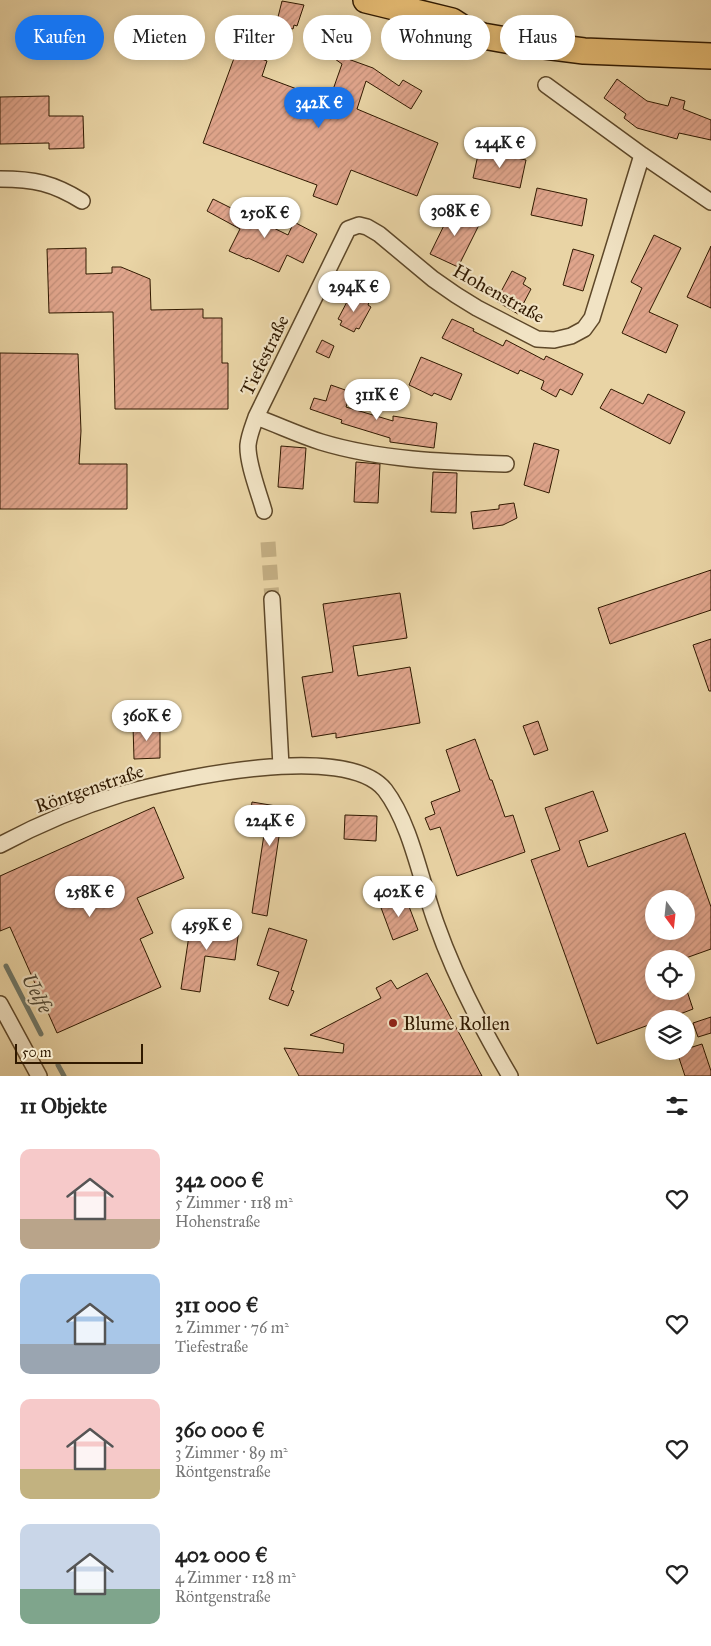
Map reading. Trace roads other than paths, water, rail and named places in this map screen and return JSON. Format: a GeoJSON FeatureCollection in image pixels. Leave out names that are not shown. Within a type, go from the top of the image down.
{"type":"FeatureCollection","features":[{"type":"Feature","properties":{"kind":"main road"},"geometry":{"type":"LineString","coordinates":[[366,0],[427,15]]}},
{"type":"Feature","properties":{"kind":"main road"},"geometry":{"type":"LineString","coordinates":[[490,20],[550,34],[582,38],[711,41]]}},
{"type":"Feature","properties":{"kind":"main road"},"geometry":{"type":"LineString","coordinates":[[490,37],[584,51],[711,56]]}},
{"type":"Feature","properties":{"kind":"street"},"geometry":{"type":"LineString","coordinates":[[546,85],[642,155],[711,202]]}},
{"type":"Feature","properties":{"kind":"street","name":"Hohenstraße"},"geometry":{"type":"LineString","coordinates":[[348,228],[359,225],[379,234],[433,280],[478,308],[537,339],[554,340],[571,336],[584,329],[592,318],[642,155]]}},
{"type":"Feature","properties":{"kind":"street"},"geometry":{"type":"LineString","coordinates":[[0,179],[38,181],[64,189],[82,201]]}},
{"type":"Feature","properties":{"kind":"street","name":"Tiefestraße"},"geometry":{"type":"LineString","coordinates":[[264,511],[249,457],[248,445],[251,432],[256,417],[348,228]]}},
{"type":"Feature","properties":{"kind":"street","name":"Tiefestraße"},"geometry":{"type":"LineString","coordinates":[[256,417],[322,442],[375,454],[431,462],[506,464]]}},
{"type":"Feature","properties":{"kind":"street"},"geometry":{"type":"LineString","coordinates":[[272,599],[281,766]]}},
{"type":"Feature","properties":{"kind":"street","name":"Röntgenstraße"},"geometry":{"type":"LineString","coordinates":[[0,846],[53,819],[122,794],[210,775],[281,766],[352,770],[367,776],[383,788],[395,804],[404,824],[436,924],[458,979],[481,1026],[510,1076]]}},
{"type":"Feature","properties":{"kind":"street"},"geometry":{"type":"LineString","coordinates":[[0,1004],[39,1076]]}},
{"type":"Feature","properties":{"kind":"waterway","name":"Uelfe"},"geometry":{"type":"LineString","coordinates":[[6,966],[41,1034]]}},
{"type":"Feature","properties":{"kind":"waterway","name":"Uelfe"},"geometry":{"type":"LineString","coordinates":[[58,1065],[64,1076]]}},
{"type":"Feature","properties":{"kind":"tunnel"},"geometry":{"type":"LineString","coordinates":[[268,542],[272,599]]}},
{"type":"Feature","properties":{"kind":"place","name":"Blume Rollen"},"geometry":{"type":"Point","coordinates":[393,1023]}}]}
